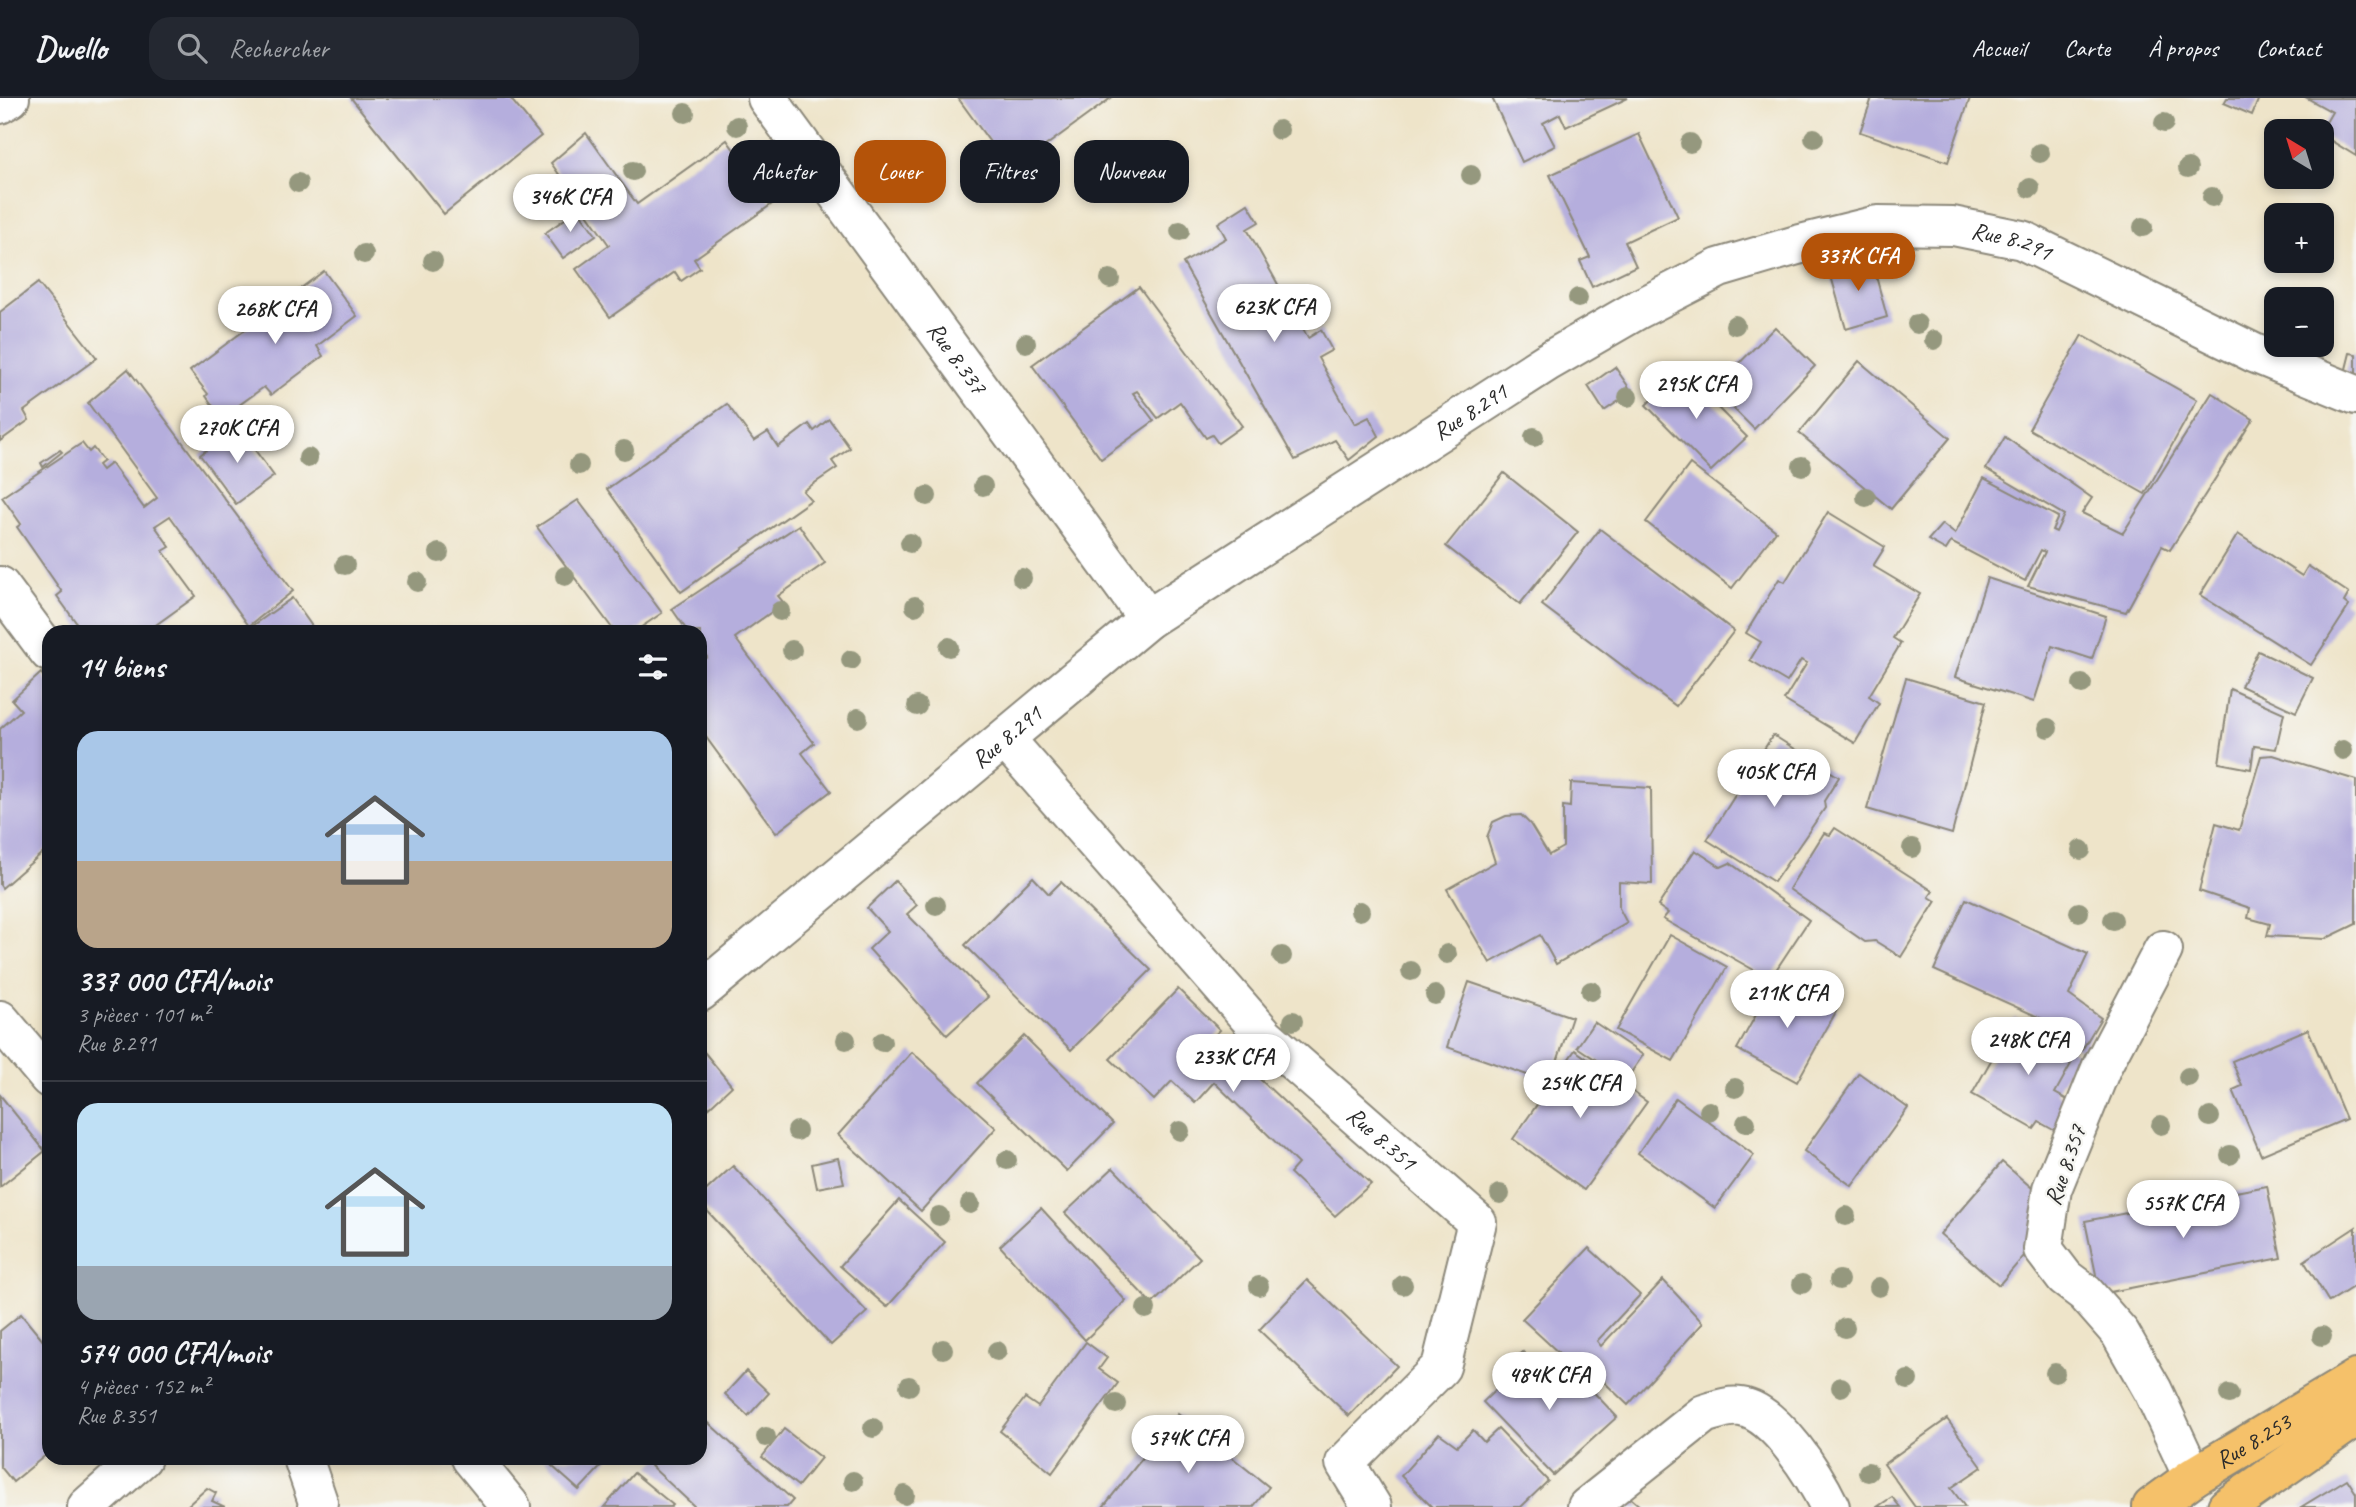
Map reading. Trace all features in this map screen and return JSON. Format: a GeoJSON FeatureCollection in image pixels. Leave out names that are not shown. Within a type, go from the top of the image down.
{"type":"FeatureCollection","features":[{"type":"Feature","properties":{"kind":"highway","name":"Rue 8.253"},"geometry":{"type":"LineString","coordinates":[[2152,1507],[2193,1476],[2356,1379]]}},
{"type":"Feature","properties":{"kind":"highway","name":"Rue 8.253"},"geometry":{"type":"LineString","coordinates":[[2227,1507],[2356,1417]]}},
{"type":"Feature","properties":{"kind":"street"},"geometry":{"type":"LineString","coordinates":[[0,104],[9,98]]}},
{"type":"Feature","properties":{"kind":"street","name":"Rue 8.337"},"geometry":{"type":"LineString","coordinates":[[767,98],[1148,619]]}},
{"type":"Feature","properties":{"kind":"street","name":"Rue 8.291"},"geometry":{"type":"LineString","coordinates":[[707,986],[1148,619],[1546,362],[1637,310],[1719,268],[1878,225],[1953,226],[2022,240],[2254,353],[2356,395]]}},
{"type":"Feature","properties":{"kind":"street"},"geometry":{"type":"LineString","coordinates":[[0,586],[42,643]]}},
{"type":"Feature","properties":{"kind":"street","name":"Rue 8.351"},"geometry":{"type":"LineString","coordinates":[[1005,739],[1265,1036],[1477,1222],[1441,1367],[1345,1463],[1372,1507]]}},
{"type":"Feature","properties":{"kind":"street","name":"Rue 8.357"},"geometry":{"type":"LineString","coordinates":[[2163,950],[2102,1066],[2052,1189],[2043,1249],[2065,1278],[2085,1293],[2120,1334],[2153,1391],[2193,1476]]}},
{"type":"Feature","properties":{"kind":"street"},"geometry":{"type":"LineString","coordinates":[[0,1020],[42,1070]]}},
{"type":"Feature","properties":{"kind":"street"},"geometry":{"type":"LineString","coordinates":[[1587,1507],[1704,1414],[1726,1407],[1744,1407],[1764,1418],[1785,1440],[1818,1482],[1830,1507]]}},
{"type":"Feature","properties":{"kind":"street"},"geometry":{"type":"LineString","coordinates":[[87,1507],[134,1465]]}},
{"type":"Feature","properties":{"kind":"street"},"geometry":{"type":"LineString","coordinates":[[305,1465],[318,1502],[317,1507]]}},
{"type":"Feature","properties":{"kind":"street"},"geometry":{"type":"LineString","coordinates":[[477,1465],[510,1507]]}},
{"type":"Feature","properties":{"kind":"building"},"geometry":{"type":"Polygon","coordinates":[[[351,98],[510,98],[541,136],[444,214],[351,98]]]}},
{"type":"Feature","properties":{"kind":"building"},"geometry":{"type":"Polygon","coordinates":[[[958,98],[1111,98],[1053,140],[988,140],[958,98]]]}},
{"type":"Feature","properties":{"kind":"building"},"geometry":{"type":"Polygon","coordinates":[[[1492,98],[1628,98],[1566,127],[1560,114],[1543,123],[1555,146],[1522,162],[1492,98]]]}},
{"type":"Feature","properties":{"kind":"building"},"geometry":{"type":"Polygon","coordinates":[[[1872,98],[1970,98],[1948,162],[1860,132],[1872,98]]]}},
{"type":"Feature","properties":{"kind":"building"},"geometry":{"type":"Polygon","coordinates":[[[2227,98],[2259,98],[2252,115],[2224,103],[2227,98]]]}},
{"type":"Feature","properties":{"kind":"building"},"geometry":{"type":"Polygon","coordinates":[[[2307,98],[2356,98],[2356,156],[2334,142],[2334,119],[2328,119],[2332,112],[2307,98]]]}},
{"type":"Feature","properties":{"kind":"building"},"geometry":{"type":"Polygon","coordinates":[[[586,133],[637,204],[727,140],[728,203],[772,204],[694,259],[700,268],[681,281],[675,272],[610,317],[576,269],[609,245],[551,163],[586,133]]]}},
{"type":"Feature","properties":{"kind":"building"},"geometry":{"type":"Polygon","coordinates":[[[1639,134],[1678,217],[1625,242],[1636,266],[1592,287],[1580,261],[1590,257],[1550,175],[1639,134]]]}},
{"type":"Feature","properties":{"kind":"building"},"geometry":{"type":"Polygon","coordinates":[[[1248,204],[1259,222],[1247,229],[1308,338],[1321,330],[1332,350],[1318,358],[1355,424],[1369,417],[1379,436],[1349,460],[1335,440],[1295,460],[1183,263],[1226,238],[1218,223],[1248,204]]]}},
{"type":"Feature","properties":{"kind":"building"},"geometry":{"type":"Polygon","coordinates":[[[578,210],[596,235],[563,258],[545,233],[578,210]]]}},
{"type":"Feature","properties":{"kind":"building"},"geometry":{"type":"Polygon","coordinates":[[[1864,256],[1866,267],[1873,265],[1887,317],[1846,329],[1831,276],[1840,274],[1836,264],[1864,256]]]}},
{"type":"Feature","properties":{"kind":"building"},"geometry":{"type":"Polygon","coordinates":[[[324,271],[357,316],[317,346],[323,356],[271,395],[264,387],[224,416],[218,408],[216,410],[206,396],[208,394],[190,371],[324,271]]]}},
{"type":"Feature","properties":{"kind":"building"},"geometry":{"type":"Polygon","coordinates":[[[38,283],[97,358],[24,411],[29,420],[0,441],[0,312],[38,283]]]}},
{"type":"Feature","properties":{"kind":"building"},"geometry":{"type":"Polygon","coordinates":[[[1139,287],[1242,426],[1218,443],[1212,435],[1206,438],[1180,402],[1158,418],[1137,391],[1133,393],[1154,421],[1101,459],[1032,365],[1139,287]]]}},
{"type":"Feature","properties":{"kind":"building"},"geometry":{"type":"Polygon","coordinates":[[[1775,327],[1815,366],[1754,429],[1714,389],[1775,327]]]}},
{"type":"Feature","properties":{"kind":"building"},"geometry":{"type":"Polygon","coordinates":[[[2082,335],[2197,400],[2145,494],[2029,429],[2082,335]]]}},
{"type":"Feature","properties":{"kind":"building"},"geometry":{"type":"Polygon","coordinates":[[[2350,353],[2356,354],[2356,376],[2345,373],[2350,353]]]}},
{"type":"Feature","properties":{"kind":"building"},"geometry":{"type":"Polygon","coordinates":[[[1859,361],[1950,438],[1891,509],[1799,433],[1859,361]]]}},
{"type":"Feature","properties":{"kind":"building"},"geometry":{"type":"Polygon","coordinates":[[[1615,367],[1632,392],[1604,411],[1588,386],[1615,367]]]}},
{"type":"Feature","properties":{"kind":"building"},"geometry":{"type":"Polygon","coordinates":[[[128,369],[293,591],[248,625],[170,516],[155,526],[170,547],[163,551],[196,596],[156,625],[78,625],[57,596],[62,592],[17,527],[21,524],[2,497],[82,443],[89,452],[93,448],[103,461],[98,465],[102,470],[111,463],[144,508],[157,498],[88,403],[128,369]]]}},
{"type":"Feature","properties":{"kind":"building"},"geometry":{"type":"Polygon","coordinates":[[[1681,371],[1747,437],[1711,471],[1646,405],[1681,371]]]}},
{"type":"Feature","properties":{"kind":"building"},"geometry":{"type":"Polygon","coordinates":[[[2212,393],[2253,419],[2170,550],[2162,546],[2126,612],[2028,586],[2045,552],[2041,550],[2025,581],[1951,542],[1946,550],[1928,540],[1942,524],[1955,534],[1984,478],[2058,517],[2052,530],[2056,532],[2064,515],[1986,469],[2005,437],[2092,498],[2082,513],[2123,533],[2212,393]]]}},
{"type":"Feature","properties":{"kind":"building"},"geometry":{"type":"Polygon","coordinates":[[[727,404],[754,441],[768,432],[778,447],[809,424],[814,431],[829,419],[850,448],[832,461],[837,468],[803,491],[811,500],[681,592],[607,489],[727,404]]]}},
{"type":"Feature","properties":{"kind":"building"},"geometry":{"type":"Polygon","coordinates":[[[238,427],[274,476],[236,504],[200,455],[238,427]]]}},
{"type":"Feature","properties":{"kind":"building"},"geometry":{"type":"Polygon","coordinates":[[[60,450],[62,452],[43,467],[41,463],[60,450]]]}},
{"type":"Feature","properties":{"kind":"building"},"geometry":{"type":"Polygon","coordinates":[[[1690,464],[1776,531],[1732,588],[1646,522],[1690,464]]]}},
{"type":"Feature","properties":{"kind":"building"},"geometry":{"type":"Polygon","coordinates":[[[1504,473],[1578,532],[1520,604],[1446,546],[1504,473]]]}},
{"type":"Feature","properties":{"kind":"building"},"geometry":{"type":"Polygon","coordinates":[[[578,500],[662,613],[644,625],[610,625],[537,527],[578,500]]]}},
{"type":"Feature","properties":{"kind":"building"},"geometry":{"type":"Polygon","coordinates":[[[1828,512],[1885,547],[1873,566],[1920,594],[1893,638],[1901,643],[1869,696],[1879,703],[1855,743],[1784,700],[1807,663],[1801,660],[1787,682],[1750,660],[1761,642],[1746,633],[1779,579],[1785,582],[1828,512]]]}},
{"type":"Feature","properties":{"kind":"building"},"geometry":{"type":"Polygon","coordinates":[[[799,525],[825,563],[778,596],[784,603],[735,638],[814,743],[802,753],[831,791],[776,833],[707,739],[707,625],[683,625],[672,609],[799,525]]]}},
{"type":"Feature","properties":{"kind":"building"},"geometry":{"type":"Polygon","coordinates":[[[1600,529],[1734,631],[1676,706],[1542,605],[1600,529]]]}},
{"type":"Feature","properties":{"kind":"building"},"geometry":{"type":"Polygon","coordinates":[[[2238,534],[2302,576],[2308,566],[2349,593],[2344,602],[2349,606],[2311,665],[2200,595],[2238,534]]]}},
{"type":"Feature","properties":{"kind":"building"},"geometry":{"type":"Polygon","coordinates":[[[1987,578],[2106,616],[2092,659],[2052,646],[2034,702],[1955,677],[1987,578]]]}},
{"type":"Feature","properties":{"kind":"building"},"geometry":{"type":"Polygon","coordinates":[[[292,598],[311,625],[254,625],[292,598]]]}},
{"type":"Feature","properties":{"kind":"building"},"geometry":{"type":"Polygon","coordinates":[[[2258,651],[2313,678],[2296,712],[2241,686],[2258,651]]]}},
{"type":"Feature","properties":{"kind":"building"},"geometry":{"type":"Polygon","coordinates":[[[41,673],[42,853],[2,888],[0,729],[21,710],[12,700],[41,673]]]}},
{"type":"Feature","properties":{"kind":"building"},"geometry":{"type":"Polygon","coordinates":[[[1906,678],[1986,702],[1952,834],[1867,809],[1906,678]]]}},
{"type":"Feature","properties":{"kind":"building"},"geometry":{"type":"Polygon","coordinates":[[[2230,689],[2284,713],[2276,749],[2254,746],[2251,769],[2219,763],[2230,689]]]}},
{"type":"Feature","properties":{"kind":"building"},"geometry":{"type":"Polygon","coordinates":[[[1773,735],[1839,777],[1824,801],[1825,808],[1774,882],[1707,840],[1773,735]]]}},
{"type":"Feature","properties":{"kind":"building"},"geometry":{"type":"Polygon","coordinates":[[[2273,755],[2356,780],[2356,924],[2325,939],[2267,936],[2270,924],[2248,918],[2250,908],[2199,891],[2216,823],[2239,830],[2261,756],[2273,755]]]}},
{"type":"Feature","properties":{"kind":"building"},"geometry":{"type":"Polygon","coordinates":[[[1571,783],[1651,788],[1652,884],[1619,882],[1619,908],[1627,923],[1556,964],[1540,935],[1490,963],[1447,889],[1495,862],[1487,837],[1493,822],[1506,816],[1521,815],[1530,824],[1549,855],[1563,847],[1563,806],[1570,807],[1571,783]]]}},
{"type":"Feature","properties":{"kind":"building"},"geometry":{"type":"Polygon","coordinates":[[[1835,828],[1933,891],[1929,897],[1936,901],[1901,957],[1875,941],[1865,942],[1789,889],[1824,833],[1830,835],[1835,828]]]}},
{"type":"Feature","properties":{"kind":"building"},"geometry":{"type":"Polygon","coordinates":[[[1695,850],[1721,867],[1730,863],[1809,920],[1770,979],[1663,919],[1668,913],[1658,906],[1695,850]]]}},
{"type":"Feature","properties":{"kind":"building"},"geometry":{"type":"Polygon","coordinates":[[[1033,877],[1049,894],[1061,882],[1151,970],[1071,1050],[965,945],[1033,877]]]}},
{"type":"Feature","properties":{"kind":"building"},"geometry":{"type":"Polygon","coordinates":[[[895,881],[917,905],[907,914],[988,997],[947,1035],[869,949],[888,931],[867,908],[895,881]]]}},
{"type":"Feature","properties":{"kind":"building"},"geometry":{"type":"Polygon","coordinates":[[[1966,899],[2088,954],[2069,995],[2101,1018],[2082,1050],[2051,1032],[2054,1024],[1934,970],[1966,899]]]}},
{"type":"Feature","properties":{"kind":"building"},"geometry":{"type":"Polygon","coordinates":[[[1670,935],[1727,967],[1673,1061],[1616,1030],[1670,935]]]}},
{"type":"Feature","properties":{"kind":"building"},"geometry":{"type":"Polygon","coordinates":[[[1777,977],[1837,1010],[1797,1082],[1737,1049],[1777,977]]]}},
{"type":"Feature","properties":{"kind":"building"},"geometry":{"type":"Polygon","coordinates":[[[1469,982],[1572,1017],[1550,1083],[1447,1047],[1469,982]]]}},
{"type":"Feature","properties":{"kind":"building"},"geometry":{"type":"Polygon","coordinates":[[[1178,989],[1220,1030],[1214,1036],[1371,1184],[1335,1216],[1290,1173],[1298,1164],[1214,1082],[1195,1103],[1172,1081],[1154,1100],[1110,1059],[1178,989]]]}},
{"type":"Feature","properties":{"kind":"building"},"geometry":{"type":"Polygon","coordinates":[[[2015,1018],[2077,1053],[2055,1093],[2073,1103],[2057,1132],[2039,1122],[2034,1129],[1972,1094],[2015,1018]]]}},
{"type":"Feature","properties":{"kind":"building"},"geometry":{"type":"Polygon","coordinates":[[[1594,1022],[1643,1055],[1626,1080],[1577,1047],[1594,1022]]]}},
{"type":"Feature","properties":{"kind":"building"},"geometry":{"type":"Polygon","coordinates":[[[2308,1029],[2346,1119],[2261,1155],[2233,1090],[2242,1086],[2232,1061],[2308,1029]]]}},
{"type":"Feature","properties":{"kind":"building"},"geometry":{"type":"Polygon","coordinates":[[[1024,1036],[1113,1124],[1067,1171],[977,1083],[1024,1036]]]}},
{"type":"Feature","properties":{"kind":"building"},"geometry":{"type":"Polygon","coordinates":[[[1575,1050],[1647,1102],[1584,1190],[1513,1139],[1575,1050]]]}},
{"type":"Feature","properties":{"kind":"building"},"geometry":{"type":"Polygon","coordinates":[[[912,1052],[996,1128],[921,1211],[838,1135],[912,1052]]]}},
{"type":"Feature","properties":{"kind":"building"},"geometry":{"type":"Polygon","coordinates":[[[707,1056],[732,1086],[707,1109],[707,1056]]]}},
{"type":"Feature","properties":{"kind":"building"},"geometry":{"type":"Polygon","coordinates":[[[1859,1073],[1908,1108],[1852,1186],[1804,1151],[1859,1073]]]}},
{"type":"Feature","properties":{"kind":"building"},"geometry":{"type":"Polygon","coordinates":[[[0,1095],[42,1147],[42,1153],[0,1187],[0,1095]]]}},
{"type":"Feature","properties":{"kind":"building"},"geometry":{"type":"Polygon","coordinates":[[[1676,1098],[1754,1155],[1715,1208],[1638,1153],[1676,1098]]]}},
{"type":"Feature","properties":{"kind":"building"},"geometry":{"type":"Polygon","coordinates":[[[838,1158],[844,1183],[817,1188],[812,1164],[838,1158]]]}},
{"type":"Feature","properties":{"kind":"building"},"geometry":{"type":"Polygon","coordinates":[[[2002,1162],[2061,1213],[1999,1285],[1940,1234],[2002,1162]]]}},
{"type":"Feature","properties":{"kind":"building"},"geometry":{"type":"Polygon","coordinates":[[[733,1166],[867,1312],[831,1345],[707,1211],[707,1190],[733,1166]]]}},
{"type":"Feature","properties":{"kind":"building"},"geometry":{"type":"Polygon","coordinates":[[[1113,1168],[1200,1258],[1152,1304],[1065,1213],[1113,1168]]]}},
{"type":"Feature","properties":{"kind":"building"},"geometry":{"type":"Polygon","coordinates":[[[2267,1186],[2281,1258],[2100,1294],[2085,1221],[2267,1186]]]}},
{"type":"Feature","properties":{"kind":"building"},"geometry":{"type":"Polygon","coordinates":[[[899,1200],[945,1242],[887,1307],[840,1266],[899,1200]]]}},
{"type":"Feature","properties":{"kind":"building"},"geometry":{"type":"Polygon","coordinates":[[[1041,1208],[1126,1301],[1085,1340],[1000,1246],[1041,1208]]]}},
{"type":"Feature","properties":{"kind":"building"},"geometry":{"type":"Polygon","coordinates":[[[2356,1227],[2356,1285],[2329,1302],[2304,1261],[2356,1227]]]}},
{"type":"Feature","properties":{"kind":"building"},"geometry":{"type":"Polygon","coordinates":[[[1589,1248],[1640,1295],[1597,1341],[1601,1346],[1663,1280],[1703,1323],[1628,1405],[1580,1359],[1573,1366],[1522,1319],[1589,1248]]]}},
{"type":"Feature","properties":{"kind":"building"},"geometry":{"type":"Polygon","coordinates":[[[1307,1280],[1397,1366],[1349,1416],[1259,1330],[1307,1280]]]}},
{"type":"Feature","properties":{"kind":"building"},"geometry":{"type":"Polygon","coordinates":[[[21,1314],[42,1340],[42,1458],[13,1482],[0,1466],[0,1331],[21,1314]]]}},
{"type":"Feature","properties":{"kind":"building"},"geometry":{"type":"Polygon","coordinates":[[[1086,1342],[1107,1358],[1099,1369],[1118,1383],[1052,1473],[1000,1431],[1025,1398],[1038,1407],[1086,1342]]]}},
{"type":"Feature","properties":{"kind":"building"},"geometry":{"type":"Polygon","coordinates":[[[1523,1352],[1543,1375],[1528,1389],[1532,1394],[1566,1363],[1617,1417],[1553,1475],[1483,1402],[1513,1373],[1507,1366],[1523,1352]]]}},
{"type":"Feature","properties":{"kind":"building"},"geometry":{"type":"Polygon","coordinates":[[[746,1371],[769,1393],[748,1416],[725,1394],[746,1371]]]}},
{"type":"Feature","properties":{"kind":"building"},"geometry":{"type":"Polygon","coordinates":[[[1178,1414],[1269,1487],[1253,1507],[1103,1507],[1178,1414]]]}},
{"type":"Feature","properties":{"kind":"building"},"geometry":{"type":"Polygon","coordinates":[[[1947,1419],[1982,1467],[1951,1488],[1965,1507],[1915,1507],[1884,1464],[1947,1419]]]}},
{"type":"Feature","properties":{"kind":"building"},"geometry":{"type":"Polygon","coordinates":[[[707,1421],[793,1500],[787,1507],[695,1507],[651,1466],[707,1465],[707,1421]]]}},
{"type":"Feature","properties":{"kind":"building"},"geometry":{"type":"Polygon","coordinates":[[[784,1429],[821,1458],[798,1486],[762,1457],[784,1429]]]}},
{"type":"Feature","properties":{"kind":"building"},"geometry":{"type":"Polygon","coordinates":[[[1498,1429],[1548,1481],[1521,1507],[1432,1507],[1401,1476],[1439,1433],[1457,1446],[1473,1430],[1484,1442],[1498,1429]]]}},
{"type":"Feature","properties":{"kind":"building"},"geometry":{"type":"Polygon","coordinates":[[[551,1465],[602,1465],[579,1490],[551,1465]]]}},
{"type":"Feature","properties":{"kind":"building"},"geometry":{"type":"Polygon","coordinates":[[[634,1473],[673,1505],[604,1507],[634,1473]]]}},
{"type":"Feature","properties":{"kind":"building"},"geometry":{"type":"Polygon","coordinates":[[[2347,1479],[2356,1493],[2356,1507],[2301,1507],[2347,1479]]]}},
{"type":"Feature","properties":{"kind":"building"},"geometry":{"type":"Polygon","coordinates":[[[207,1488],[216,1493],[212,1501],[225,1507],[186,1507],[207,1488]]]}},
{"type":"Feature","properties":{"kind":"building"},"geometry":{"type":"Polygon","coordinates":[[[1620,1489],[1641,1507],[1605,1507],[1620,1489]]]}},
{"type":"Feature","properties":{"kind":"building"},"geometry":{"type":"Polygon","coordinates":[[[1892,1497],[1900,1507],[1877,1507],[1892,1497]]]}}]}
